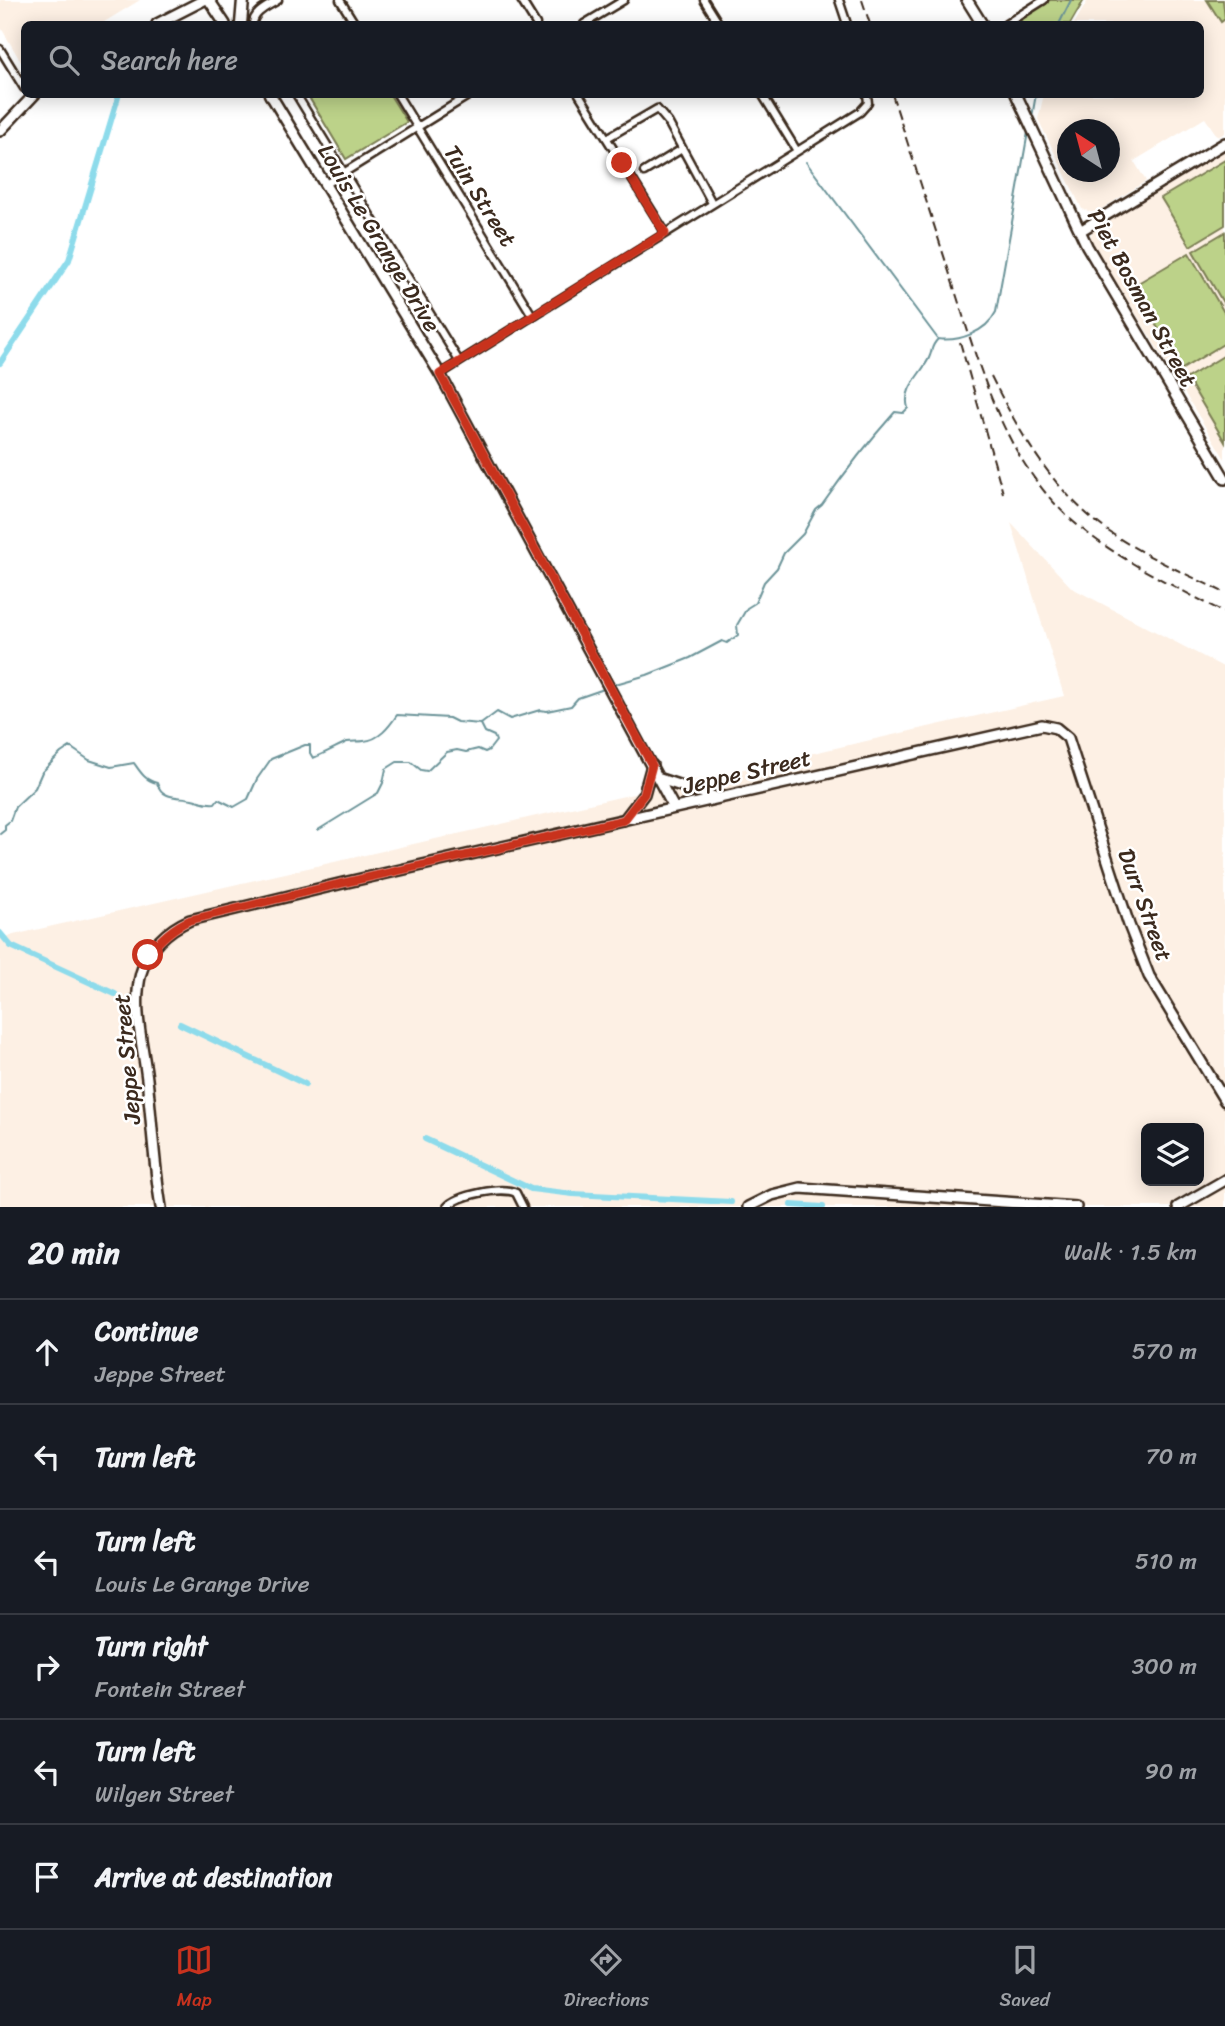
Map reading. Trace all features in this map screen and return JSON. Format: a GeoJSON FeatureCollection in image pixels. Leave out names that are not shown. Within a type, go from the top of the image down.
{"type":"FeatureCollection","features":[{"type":"Feature","properties":{"kind":"main road"},"geometry":{"type":"LineString","coordinates":[[241,21],[243,0]]}},
{"type":"Feature","properties":{"kind":"street"},"geometry":{"type":"LineString","coordinates":[[163,21],[206,0],[223,21]]}},
{"type":"Feature","properties":{"kind":"street"},"geometry":{"type":"LineString","coordinates":[[253,21],[257,14],[278,0]]}},
{"type":"Feature","properties":{"kind":"street"},"geometry":{"type":"LineString","coordinates":[[340,0],[353,21]]}},
{"type":"Feature","properties":{"kind":"street"},"geometry":{"type":"LineString","coordinates":[[521,0],[534,21]]}},
{"type":"Feature","properties":{"kind":"street"},"geometry":{"type":"LineString","coordinates":[[589,21],[624,0]]}},
{"type":"Feature","properties":{"kind":"street"},"geometry":{"type":"LineString","coordinates":[[704,0],[717,21]]}},
{"type":"Feature","properties":{"kind":"street"},"geometry":{"type":"LineString","coordinates":[[839,0],[846,21]]}},
{"type":"Feature","properties":{"kind":"street"},"geometry":{"type":"LineString","coordinates":[[967,0],[980,21]]}},
{"type":"Feature","properties":{"kind":"street"},"geometry":{"type":"LineString","coordinates":[[1011,21],[1044,0]]}},
{"type":"Feature","properties":{"kind":"street"},"geometry":{"type":"LineString","coordinates":[[0,49],[21,83]]}},
{"type":"Feature","properties":{"kind":"street"},"geometry":{"type":"LineString","coordinates":[[0,131],[28,98]]}},
{"type":"Feature","properties":{"kind":"street","name":"Louis Le Grange Drive"},"geometry":{"type":"LineString","coordinates":[[273,98],[440,374],[674,808]]}},
{"type":"Feature","properties":{"kind":"street"},"geometry":{"type":"LineString","coordinates":[[298,98],[458,361]]}},
{"type":"Feature","properties":{"kind":"street","name":"Tuin Street"},"geometry":{"type":"LineString","coordinates":[[399,98],[532,315]]}},
{"type":"Feature","properties":{"kind":"street"},"geometry":{"type":"LineString","coordinates":[[324,185],[465,98]]}},
{"type":"Feature","properties":{"kind":"street"},"geometry":{"type":"LineString","coordinates":[[582,98],[665,233]]}},
{"type":"Feature","properties":{"kind":"street"},"geometry":{"type":"LineString","coordinates":[[764,98],[797,151]]}},
{"type":"Feature","properties":{"kind":"street"},"geometry":{"type":"LineString","coordinates":[[440,374],[851,118],[866,107],[867,98]]}},
{"type":"Feature","properties":{"kind":"street","name":"Piet Bosman Street"},"geometry":{"type":"LineString","coordinates":[[1018,98],[1080,231],[1225,479]]}},
{"type":"Feature","properties":{"kind":"street"},"geometry":{"type":"LineString","coordinates":[[607,138],[657,109],[668,122],[712,203]]}},
{"type":"Feature","properties":{"kind":"street"},"geometry":{"type":"LineString","coordinates":[[1080,231],[1225,142]]}},
{"type":"Feature","properties":{"kind":"street"},"geometry":{"type":"LineString","coordinates":[[644,172],[682,149]]}},
{"type":"Feature","properties":{"kind":"street","name":"Jeppe Street"},"geometry":{"type":"LineString","coordinates":[[161,1207],[140,1032],[139,984],[148,955],[159,940],[190,920],[1041,725]]}},
{"type":"Feature","properties":{"kind":"street","name":"Durr Street"},"geometry":{"type":"LineString","coordinates":[[1041,725],[1056,728],[1068,738],[1129,925],[1149,976],[1225,1101]]}},
{"type":"Feature","properties":{"kind":"street"},"geometry":{"type":"LineString","coordinates":[[624,820],[644,794],[652,765]]}},
{"type":"Feature","properties":{"kind":"street"},"geometry":{"type":"LineString","coordinates":[[660,779],[717,798]]}},
{"type":"Feature","properties":{"kind":"street"},"geometry":{"type":"LineString","coordinates":[[1178,1207],[1225,1180]]}},
{"type":"Feature","properties":{"kind":"street"},"geometry":{"type":"LineString","coordinates":[[748,1207],[772,1195],[800,1188],[1076,1207]]}},
{"type":"Feature","properties":{"kind":"street"},"geometry":{"type":"LineString","coordinates":[[447,1207],[457,1199],[504,1190],[516,1193],[523,1207]]}},
{"type":"Feature","properties":{"kind":"shaded area"},"geometry":{"type":"Polygon","coordinates":[[[0,0],[140,0],[106,21],[21,21],[21,62],[0,26],[0,0]]]}},
{"type":"Feature","properties":{"kind":"shaded area"},"geometry":{"type":"Polygon","coordinates":[[[1088,0],[1225,0],[1225,133],[1218,137],[1205,118],[1134,161],[1146,181],[1095,213],[1082,209],[1069,182],[1120,182],[1120,119],[1057,119],[1057,158],[1038,119],[1043,98],[1204,98],[1204,21],[1076,21],[1088,0]]]}},
{"type":"Feature","properties":{"kind":"shaded area"},"geometry":{"type":"Polygon","coordinates":[[[1225,150],[1225,459],[1090,239],[1092,232],[1225,150]]]}},
{"type":"Feature","properties":{"kind":"shaded area"},"geometry":{"type":"Polygon","coordinates":[[[1011,523],[1072,588],[1225,668],[1225,1207],[0,1207],[0,938],[1064,696],[1011,523]]]}},
{"type":"Feature","properties":{"kind":"green space"},"geometry":{"type":"Polygon","coordinates":[[[1049,0],[1084,0],[1072,21],[1017,21],[1049,0]]]}},
{"type":"Feature","properties":{"kind":"green space"},"geometry":{"type":"Polygon","coordinates":[[[1207,0],[1223,0],[1225,19],[1221,22],[1207,0]]]}},
{"type":"Feature","properties":{"kind":"green space"},"geometry":{"type":"Polygon","coordinates":[[[392,98],[407,122],[346,159],[310,99],[392,98]]]}},
{"type":"Feature","properties":{"kind":"green space"},"geometry":{"type":"Polygon","coordinates":[[[1225,160],[1225,225],[1190,246],[1161,198],[1225,160]]]}},
{"type":"Feature","properties":{"kind":"green space"},"geometry":{"type":"Polygon","coordinates":[[[1225,232],[1225,306],[1193,251],[1225,232]]]}},
{"type":"Feature","properties":{"kind":"green space"},"geometry":{"type":"Polygon","coordinates":[[[1189,253],[1225,314],[1225,343],[1182,369],[1133,286],[1189,253]]]}},
{"type":"Feature","properties":{"kind":"green space"},"geometry":{"type":"Polygon","coordinates":[[[1225,355],[1225,442],[1187,378],[1225,355]]]}},
{"type":"Feature","properties":{"kind":"waterway"},"geometry":{"type":"LineString","coordinates":[[1060,21],[1071,0]]}},
{"type":"Feature","properties":{"kind":"waterway"},"geometry":{"type":"LineString","coordinates":[[0,363],[69,260],[118,98]]}},
{"type":"Feature","properties":{"kind":"waterway"},"geometry":{"type":"LineString","coordinates":[[1032,117],[1035,98]]}},
{"type":"Feature","properties":{"kind":"waterway"},"geometry":{"type":"LineString","coordinates":[[806,162],[938,339],[955,339],[979,330],[996,312],[1028,132]]}},
{"type":"Feature","properties":{"kind":"waterway"},"geometry":{"type":"LineString","coordinates":[[612,685],[690,658],[722,641],[727,643],[738,635],[737,625],[747,608],[755,603],[764,582],[777,568],[784,553],[803,534],[816,510],[895,412],[903,413],[908,408],[910,388],[938,339]]}},
{"type":"Feature","properties":{"kind":"waterway"},"geometry":{"type":"LineString","coordinates":[[318,830],[378,793],[386,769],[397,762],[411,762],[427,771],[447,752],[489,750],[496,741],[494,736],[485,732],[481,724],[497,712],[510,719],[540,710],[571,706],[578,698],[604,689]]}},
{"type":"Feature","properties":{"kind":"waterway"},"geometry":{"type":"LineString","coordinates":[[0,834],[5,830],[15,807],[35,788],[42,772],[70,747],[89,760],[111,767],[134,763],[144,776],[157,783],[167,795],[208,803],[215,803],[218,799],[234,807],[248,799],[257,779],[271,759],[305,745],[310,745],[313,758],[347,742],[369,740],[383,732],[397,715],[449,718],[457,722],[481,724]]}},
{"type":"Feature","properties":{"kind":"waterway"},"geometry":{"type":"LineString","coordinates":[[0,933],[11,946],[115,994]]}},
{"type":"Feature","properties":{"kind":"waterway"},"geometry":{"type":"LineString","coordinates":[[180,1024],[305,1084]]}},
{"type":"Feature","properties":{"kind":"waterway"},"geometry":{"type":"LineString","coordinates":[[425,1139],[531,1189],[573,1194],[731,1202]]}},
{"type":"Feature","properties":{"kind":"waterway"},"geometry":{"type":"LineString","coordinates":[[791,1205],[823,1207]]}},
{"type":"Feature","properties":{"kind":"railway"},"geometry":{"type":"LineString","coordinates":[[862,0],[869,21]]}},
{"type":"Feature","properties":{"kind":"railway"},"geometry":{"type":"LineString","coordinates":[[893,98],[983,376],[1025,465],[1067,516],[1103,545],[1225,613]]}},
{"type":"Feature","properties":{"kind":"railway"},"geometry":{"type":"LineString","coordinates":[[960,342],[1003,493]]}},
{"type":"Feature","properties":{"kind":"railway"},"geometry":{"type":"LineString","coordinates":[[991,376],[1041,462],[1056,482],[1091,518],[1138,550],[1225,593]]}},
{"type":"Feature","properties":{"kind":"route"},"geometry":{"type":"LineString","coordinates":[[148,955],[159,940],[190,920],[624,820],[644,794],[652,765],[440,374],[665,233],[622,163]]}}]}
